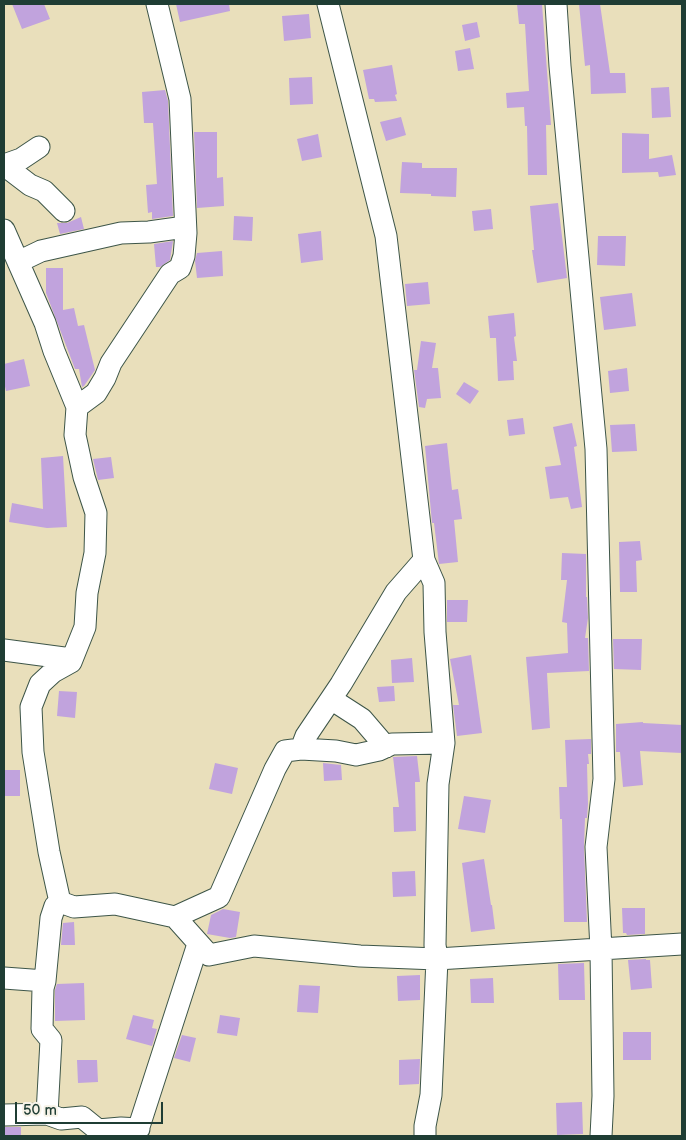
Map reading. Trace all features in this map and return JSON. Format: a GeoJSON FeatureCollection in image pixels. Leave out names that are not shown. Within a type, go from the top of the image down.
{"type":"FeatureCollection","features":[{"type":"Feature","properties":{"kind":"street"},"geometry":{"type":"LineString","coordinates":[[78,407],[96,392],[105,378],[110,364],[170,274],[180,268],[184,256],[185,227],[180,99],[158,4]]}},
{"type":"Feature","properties":{"kind":"street"},"geometry":{"type":"LineString","coordinates":[[328,4],[386,236],[424,560],[434,582],[435,632],[444,743],[438,784],[435,945],[437,959],[431,1095],[425,1136]]}},
{"type":"Feature","properties":{"kind":"street"},"geometry":{"type":"LineString","coordinates":[[556,4],[560,66],[596,449],[604,779],[596,847],[601,950],[603,1096],[600,1136]]}},
{"type":"Feature","properties":{"kind":"street"},"geometry":{"type":"LineString","coordinates":[[4,165],[21,159],[39,147]]}},
{"type":"Feature","properties":{"kind":"street"},"geometry":{"type":"LineString","coordinates":[[4,165],[30,185],[44,191],[64,211]]}},
{"type":"Feature","properties":{"kind":"street"},"geometry":{"type":"LineString","coordinates":[[18,262],[41,252],[121,233],[149,232],[185,227]]}},
{"type":"Feature","properties":{"kind":"street"},"geometry":{"type":"LineString","coordinates":[[4,230],[45,323],[54,351],[78,407],[75,435],[84,477],[96,513],[95,553],[88,593],[85,627],[71,662],[53,672],[40,684],[31,707],[33,752],[49,852],[60,902]]}},
{"type":"Feature","properties":{"kind":"street"},"geometry":{"type":"LineString","coordinates":[[301,749],[306,736],[373,632],[396,592],[424,560]]}},
{"type":"Feature","properties":{"kind":"street"},"geometry":{"type":"LineString","coordinates":[[4,650],[64,658],[71,662]]}},
{"type":"Feature","properties":{"kind":"street"},"geometry":{"type":"LineString","coordinates":[[331,698],[362,720],[386,747]]}},
{"type":"Feature","properties":{"kind":"street"},"geometry":{"type":"LineString","coordinates":[[174,917],[219,897],[275,769],[285,751],[301,749],[356,756],[392,744],[444,743]]}},
{"type":"Feature","properties":{"kind":"street"},"geometry":{"type":"LineString","coordinates":[[60,902],[74,907],[115,904],[174,917],[209,955],[254,946],[360,956],[437,959],[682,944]]}},
{"type":"Feature","properties":{"kind":"street"},"geometry":{"type":"LineString","coordinates":[[47,1114],[51,1040],[42,1028],[43,988],[51,918],[55,906],[60,902]]}},
{"type":"Feature","properties":{"kind":"street"},"geometry":{"type":"LineString","coordinates":[[4,1115],[47,1114],[61,1119],[82,1117],[98,1130],[138,1132],[198,944]]}},
{"type":"Feature","properties":{"kind":"street"},"geometry":{"type":"LineString","coordinates":[[4,978],[45,981]]}},
{"type":"Feature","properties":{"kind":"building"},"geometry":{"type":"Polygon","coordinates":[[[12,4],[44,4],[50,19],[22,29],[12,4]]]}},
{"type":"Feature","properties":{"kind":"building"},"geometry":{"type":"Polygon","coordinates":[[[176,4],[229,4],[230,11],[180,22],[176,4]]]}},
{"type":"Feature","properties":{"kind":"building"},"geometry":{"type":"Polygon","coordinates":[[[517,4],[542,4],[551,125],[546,125],[547,175],[528,175],[527,126],[525,126],[524,107],[507,108],[506,93],[529,91],[525,24],[519,24],[517,4]]]}},
{"type":"Feature","properties":{"kind":"building"},"geometry":{"type":"Polygon","coordinates":[[[579,4],[600,4],[610,73],[625,73],[626,93],[591,94],[590,65],[585,66],[579,4]]]}},
{"type":"Feature","properties":{"kind":"building"},"geometry":{"type":"Polygon","coordinates":[[[309,14],[311,38],[284,41],[282,16],[309,14]]]}},
{"type":"Feature","properties":{"kind":"building"},"geometry":{"type":"Polygon","coordinates":[[[477,22],[480,37],[465,41],[462,25],[477,22]]]}},
{"type":"Feature","properties":{"kind":"building"},"geometry":{"type":"Polygon","coordinates":[[[470,48],[474,69],[458,71],[455,51],[470,48]]]}},
{"type":"Feature","properties":{"kind":"building"},"geometry":{"type":"Polygon","coordinates":[[[392,65],[397,101],[375,102],[374,99],[369,99],[363,70],[392,65]]]}},
{"type":"Feature","properties":{"kind":"building"},"geometry":{"type":"Polygon","coordinates":[[[312,77],[313,104],[290,105],[289,78],[312,77]]]}},
{"type":"Feature","properties":{"kind":"building"},"geometry":{"type":"Polygon","coordinates":[[[669,87],[671,117],[652,118],[651,88],[669,87]]]}},
{"type":"Feature","properties":{"kind":"building"},"geometry":{"type":"Polygon","coordinates":[[[165,90],[168,101],[173,216],[152,219],[152,212],[148,213],[146,185],[157,184],[153,123],[144,123],[142,92],[165,90]]]}},
{"type":"Feature","properties":{"kind":"building"},"geometry":{"type":"Polygon","coordinates":[[[401,117],[406,135],[386,141],[380,122],[401,117]]]}},
{"type":"Feature","properties":{"kind":"building"},"geometry":{"type":"Polygon","coordinates":[[[194,132],[217,132],[217,178],[223,177],[224,206],[197,208],[194,132]]]}},
{"type":"Feature","properties":{"kind":"building"},"geometry":{"type":"Polygon","coordinates":[[[622,133],[649,134],[649,159],[672,155],[676,175],[659,177],[658,172],[622,173],[622,133]]]}},
{"type":"Feature","properties":{"kind":"building"},"geometry":{"type":"Polygon","coordinates":[[[318,134],[322,157],[302,161],[297,139],[318,134]]]}},
{"type":"Feature","properties":{"kind":"building"},"geometry":{"type":"Polygon","coordinates":[[[402,162],[422,163],[422,168],[457,168],[456,197],[400,193],[402,162]]]}},
{"type":"Feature","properties":{"kind":"building"},"geometry":{"type":"Polygon","coordinates":[[[558,203],[567,278],[537,283],[532,250],[534,250],[530,206],[558,203]]]}},
{"type":"Feature","properties":{"kind":"building"},"geometry":{"type":"Polygon","coordinates":[[[491,209],[493,229],[474,231],[472,211],[491,209]]]}},
{"type":"Feature","properties":{"kind":"building"},"geometry":{"type":"Polygon","coordinates":[[[234,216],[253,217],[252,241],[233,240],[234,216]]]}},
{"type":"Feature","properties":{"kind":"building"},"geometry":{"type":"Polygon","coordinates":[[[81,217],[84,229],[60,234],[57,223],[67,223],[81,217]]]}},
{"type":"Feature","properties":{"kind":"building"},"geometry":{"type":"Polygon","coordinates":[[[321,231],[323,260],[301,263],[298,234],[321,231]]]}},
{"type":"Feature","properties":{"kind":"building"},"geometry":{"type":"Polygon","coordinates":[[[598,236],[626,236],[625,266],[597,265],[598,236]]]}},
{"type":"Feature","properties":{"kind":"building"},"geometry":{"type":"Polygon","coordinates":[[[173,241],[170,260],[160,267],[156,267],[154,244],[173,241]]]}},
{"type":"Feature","properties":{"kind":"building"},"geometry":{"type":"Polygon","coordinates":[[[222,251],[223,276],[197,278],[195,261],[197,253],[222,251]]]}},
{"type":"Feature","properties":{"kind":"building"},"geometry":{"type":"Polygon","coordinates":[[[46,268],[63,268],[63,310],[74,308],[78,326],[84,325],[95,370],[82,387],[79,369],[75,369],[46,293],[46,268]]]}},
{"type":"Feature","properties":{"kind":"building"},"geometry":{"type":"Polygon","coordinates":[[[428,282],[430,304],[407,306],[405,284],[428,282]]]}},
{"type":"Feature","properties":{"kind":"building"},"geometry":{"type":"Polygon","coordinates":[[[632,293],[636,326],[604,330],[600,297],[632,293]]]}},
{"type":"Feature","properties":{"kind":"building"},"geometry":{"type":"Polygon","coordinates":[[[514,313],[517,361],[513,361],[514,380],[498,381],[496,338],[490,338],[488,316],[514,313]]]}},
{"type":"Feature","properties":{"kind":"building"},"geometry":{"type":"Polygon","coordinates":[[[421,341],[436,343],[432,368],[438,368],[441,398],[427,399],[425,408],[419,407],[414,370],[417,370],[421,341]]]}},
{"type":"Feature","properties":{"kind":"building"},"geometry":{"type":"Polygon","coordinates":[[[24,359],[30,386],[6,391],[4,364],[24,359]]]}},
{"type":"Feature","properties":{"kind":"building"},"geometry":{"type":"Polygon","coordinates":[[[627,368],[629,391],[610,393],[608,371],[627,368]]]}},
{"type":"Feature","properties":{"kind":"building"},"geometry":{"type":"Polygon","coordinates":[[[464,382],[479,391],[470,404],[456,394],[464,382]]]}},
{"type":"Feature","properties":{"kind":"building"},"geometry":{"type":"Polygon","coordinates":[[[523,418],[525,434],[509,436],[507,420],[523,418]]]}},
{"type":"Feature","properties":{"kind":"building"},"geometry":{"type":"Polygon","coordinates":[[[572,423],[577,446],[574,447],[582,507],[571,509],[568,497],[550,499],[545,467],[561,465],[553,427],[572,423]]]}},
{"type":"Feature","properties":{"kind":"building"},"geometry":{"type":"Polygon","coordinates":[[[635,424],[637,451],[612,452],[610,425],[635,424]]]}},
{"type":"Feature","properties":{"kind":"building"},"geometry":{"type":"Polygon","coordinates":[[[447,443],[452,490],[458,489],[462,519],[454,520],[458,562],[439,564],[434,523],[432,523],[425,446],[447,443]]]}},
{"type":"Feature","properties":{"kind":"building"},"geometry":{"type":"Polygon","coordinates":[[[63,456],[67,527],[47,528],[9,522],[12,503],[43,509],[41,458],[63,456]]]}},
{"type":"Feature","properties":{"kind":"building"},"geometry":{"type":"Polygon","coordinates":[[[111,457],[114,478],[98,480],[93,459],[111,457]]]}},
{"type":"Feature","properties":{"kind":"building"},"geometry":{"type":"Polygon","coordinates":[[[640,541],[642,560],[636,561],[637,592],[620,592],[619,542],[640,541]]]}},
{"type":"Feature","properties":{"kind":"building"},"geometry":{"type":"Polygon","coordinates":[[[562,553],[586,554],[588,618],[585,638],[588,638],[589,671],[547,673],[550,728],[532,730],[526,657],[568,653],[567,623],[562,622],[567,580],[561,580],[562,553]]]}},
{"type":"Feature","properties":{"kind":"building"},"geometry":{"type":"Polygon","coordinates":[[[447,600],[468,600],[467,622],[447,622],[447,600]]]}},
{"type":"Feature","properties":{"kind":"building"},"geometry":{"type":"Polygon","coordinates":[[[613,639],[642,639],[641,670],[614,669],[613,639]]]}},
{"type":"Feature","properties":{"kind":"building"},"geometry":{"type":"Polygon","coordinates":[[[471,655],[482,733],[457,736],[453,705],[459,705],[450,659],[471,655]]]}},
{"type":"Feature","properties":{"kind":"building"},"geometry":{"type":"Polygon","coordinates":[[[412,658],[414,682],[392,683],[391,660],[412,658]]]}},
{"type":"Feature","properties":{"kind":"building"},"geometry":{"type":"Polygon","coordinates":[[[394,686],[395,701],[379,702],[377,687],[394,686]]]}},
{"type":"Feature","properties":{"kind":"building"},"geometry":{"type":"Polygon","coordinates":[[[59,691],[77,692],[75,718],[57,716],[59,691]]]}},
{"type":"Feature","properties":{"kind":"building"},"geometry":{"type":"Polygon","coordinates":[[[643,722],[682,725],[682,753],[640,751],[643,785],[623,787],[620,752],[616,752],[616,724],[643,722]]]}},
{"type":"Feature","properties":{"kind":"building"},"geometry":{"type":"Polygon","coordinates":[[[591,739],[591,754],[588,754],[589,764],[587,764],[588,804],[587,818],[585,818],[584,847],[587,922],[564,922],[562,819],[560,819],[559,787],[567,787],[565,740],[591,739]]]}},
{"type":"Feature","properties":{"kind":"building"},"geometry":{"type":"Polygon","coordinates":[[[417,756],[420,782],[415,782],[416,831],[394,832],[393,807],[399,807],[393,757],[417,756]]]}},
{"type":"Feature","properties":{"kind":"building"},"geometry":{"type":"Polygon","coordinates":[[[215,763],[238,768],[232,794],[209,789],[215,763]]]}},
{"type":"Feature","properties":{"kind":"building"},"geometry":{"type":"Polygon","coordinates":[[[323,763],[341,765],[342,780],[324,781],[323,763]]]}},
{"type":"Feature","properties":{"kind":"building"},"geometry":{"type":"Polygon","coordinates":[[[4,770],[20,770],[20,796],[4,796],[4,770]]]}},
{"type":"Feature","properties":{"kind":"building"},"geometry":{"type":"Polygon","coordinates":[[[464,796],[491,800],[485,833],[458,829],[464,796]]]}},
{"type":"Feature","properties":{"kind":"building"},"geometry":{"type":"Polygon","coordinates":[[[484,859],[495,929],[471,932],[462,863],[484,859]]]}},
{"type":"Feature","properties":{"kind":"building"},"geometry":{"type":"Polygon","coordinates":[[[415,871],[416,896],[393,897],[392,872],[415,871]]]}},
{"type":"Feature","properties":{"kind":"building"},"geometry":{"type":"Polygon","coordinates":[[[622,908],[645,908],[645,934],[627,935],[623,933],[622,908]]]}},
{"type":"Feature","properties":{"kind":"building"},"geometry":{"type":"Polygon","coordinates":[[[223,909],[240,912],[236,937],[230,938],[207,934],[211,915],[223,909]]]}},
{"type":"Feature","properties":{"kind":"building"},"geometry":{"type":"Polygon","coordinates":[[[74,922],[75,945],[61,945],[63,923],[74,922]]]}},
{"type":"Feature","properties":{"kind":"building"},"geometry":{"type":"Polygon","coordinates":[[[628,960],[650,960],[652,988],[631,990],[628,960]]]}},
{"type":"Feature","properties":{"kind":"building"},"geometry":{"type":"Polygon","coordinates":[[[584,963],[585,1000],[559,1000],[558,964],[584,963]]]}},
{"type":"Feature","properties":{"kind":"building"},"geometry":{"type":"Polygon","coordinates":[[[420,975],[420,1000],[398,1001],[397,976],[420,975]]]}},
{"type":"Feature","properties":{"kind":"building"},"geometry":{"type":"Polygon","coordinates":[[[493,978],[494,1003],[471,1003],[470,979],[493,978]]]}},
{"type":"Feature","properties":{"kind":"building"},"geometry":{"type":"Polygon","coordinates":[[[84,983],[85,1020],[55,1021],[55,990],[57,984],[84,983]]]}},
{"type":"Feature","properties":{"kind":"building"},"geometry":{"type":"Polygon","coordinates":[[[299,985],[320,986],[318,1013],[297,1012],[299,985]]]}},
{"type":"Feature","properties":{"kind":"building"},"geometry":{"type":"Polygon","coordinates":[[[133,1015],[154,1020],[152,1028],[157,1029],[152,1046],[126,1039],[133,1015]]]}},
{"type":"Feature","properties":{"kind":"building"},"geometry":{"type":"Polygon","coordinates":[[[220,1015],[240,1018],[237,1036],[217,1033],[220,1015]]]}},
{"type":"Feature","properties":{"kind":"building"},"geometry":{"type":"Polygon","coordinates":[[[623,1032],[651,1032],[651,1060],[623,1060],[623,1032]]]}},
{"type":"Feature","properties":{"kind":"building"},"geometry":{"type":"Polygon","coordinates":[[[182,1035],[196,1038],[190,1062],[174,1058],[182,1035]]]}},
{"type":"Feature","properties":{"kind":"building"},"geometry":{"type":"Polygon","coordinates":[[[420,1059],[419,1084],[399,1085],[399,1060],[420,1059]]]}},
{"type":"Feature","properties":{"kind":"building"},"geometry":{"type":"Polygon","coordinates":[[[77,1060],[97,1060],[98,1082],[78,1083],[77,1060]]]}},
{"type":"Feature","properties":{"kind":"building"},"geometry":{"type":"Polygon","coordinates":[[[582,1102],[583,1134],[557,1135],[556,1103],[582,1102]]]}},
{"type":"Feature","properties":{"kind":"building"},"geometry":{"type":"Polygon","coordinates":[[[4,1127],[21,1127],[21,1136],[4,1136],[4,1127]]]}}]}
